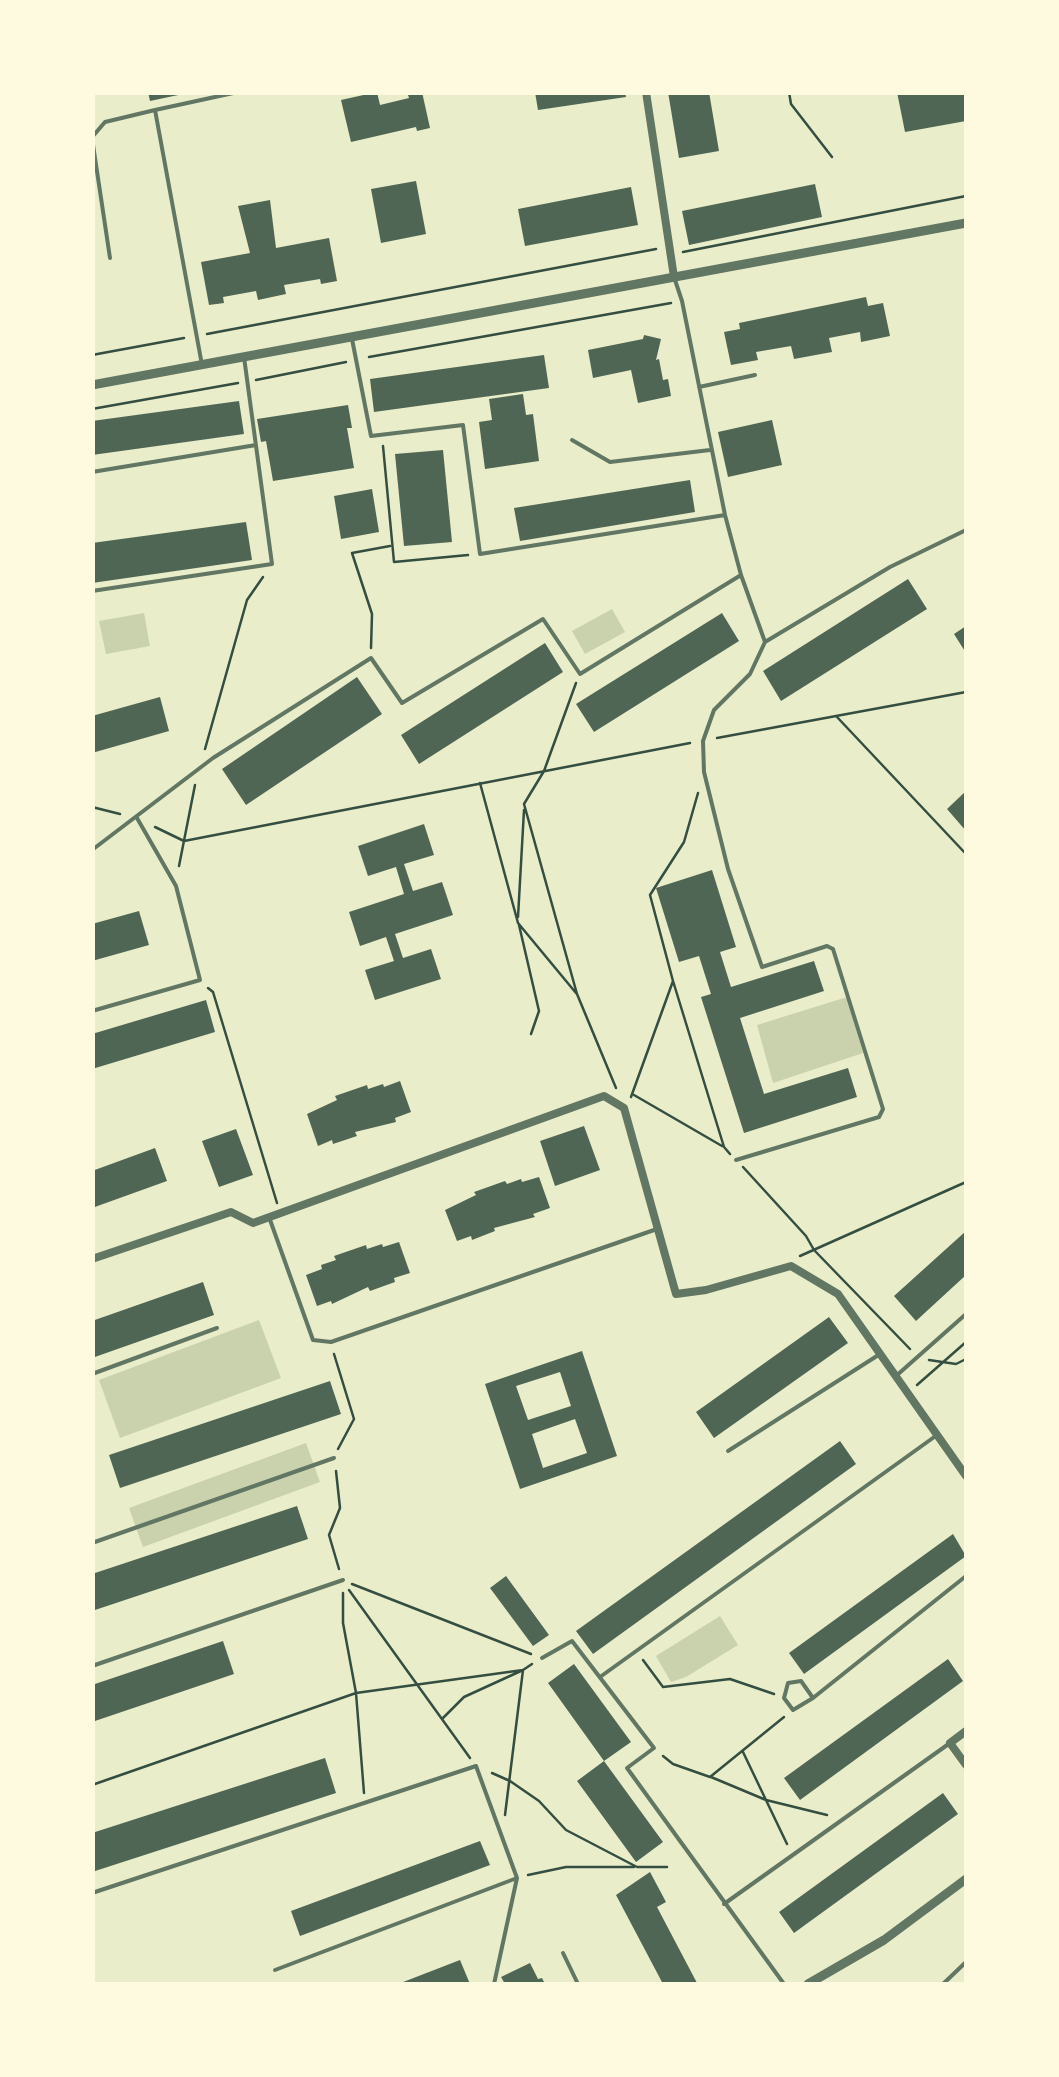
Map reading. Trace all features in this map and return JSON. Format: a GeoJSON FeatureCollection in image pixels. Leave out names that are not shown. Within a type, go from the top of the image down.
{"type":"FeatureCollection","features":[{"type":"Feature","properties":{"kind":"street"},"geometry":{"type":"LineString","coordinates":[[646,92],[674,276]]}},
{"type":"Feature","properties":{"kind":"street"},"geometry":{"type":"LineString","coordinates":[[92,385],[966,223]]}},
{"type":"Feature","properties":{"kind":"street"},"geometry":{"type":"LineString","coordinates":[[92,1259],[231,1212],[253,1223],[604,1096],[624,1108],[676,1294],[790,1266],[838,1294],[966,1476]]}},
{"type":"Feature","properties":{"kind":"street"},"geometry":{"type":"LineString","coordinates":[[966,1732],[950,1743],[966,1765]]}},
{"type":"Feature","properties":{"kind":"street"},"geometry":{"type":"LineString","coordinates":[[808,1984],[884,1940],[966,1879]]}},
{"type":"Feature","properties":{"kind":"lane"},"geometry":{"type":"LineString","coordinates":[[110,258],[92,137],[105,122],[238,92]]}},
{"type":"Feature","properties":{"kind":"lane"},"geometry":{"type":"LineString","coordinates":[[155,110],[202,365]]}},
{"type":"Feature","properties":{"kind":"lane"},"geometry":{"type":"LineString","coordinates":[[674,276],[725,515],[741,575],[766,642]]}},
{"type":"Feature","properties":{"kind":"lane"},"geometry":{"type":"LineString","coordinates":[[352,337],[370,436],[463,425],[480,554],[725,515]]}},
{"type":"Feature","properties":{"kind":"lane"},"geometry":{"type":"LineString","coordinates":[[92,592],[272,564],[244,357]]}},
{"type":"Feature","properties":{"kind":"lane"},"geometry":{"type":"LineString","coordinates":[[699,387],[755,376]]}},
{"type":"Feature","properties":{"kind":"lane"},"geometry":{"type":"LineString","coordinates":[[572,440],[610,462],[712,450]]}},
{"type":"Feature","properties":{"kind":"lane"},"geometry":{"type":"LineString","coordinates":[[92,472],[256,445]]}},
{"type":"Feature","properties":{"kind":"lane"},"geometry":{"type":"LineString","coordinates":[[736,1160],[879,1118],[883,1108],[833,950],[827,946],[762,967],[728,869],[704,772],[703,741],[714,710],[750,674],[766,642],[890,567],[966,530]]}},
{"type":"Feature","properties":{"kind":"lane"},"geometry":{"type":"LineString","coordinates":[[92,850],[198,770],[371,658],[402,704],[543,619],[580,674],[741,575]]}},
{"type":"Feature","properties":{"kind":"lane"},"geometry":{"type":"LineString","coordinates":[[92,1011],[200,980],[176,886],[138,818]]}},
{"type":"Feature","properties":{"kind":"lane"},"geometry":{"type":"LineString","coordinates":[[269,1217],[313,1340],[331,1342],[657,1229]]}},
{"type":"Feature","properties":{"kind":"lane"},"geometry":{"type":"LineString","coordinates":[[896,1376],[966,1314]]}},
{"type":"Feature","properties":{"kind":"lane"},"geometry":{"type":"LineString","coordinates":[[92,1374],[217,1328]]}},
{"type":"Feature","properties":{"kind":"lane"},"geometry":{"type":"LineString","coordinates":[[728,1450],[880,1354]]}},
{"type":"Feature","properties":{"kind":"lane"},"geometry":{"type":"LineString","coordinates":[[600,1677],[937,1435]]}},
{"type":"Feature","properties":{"kind":"lane"},"geometry":{"type":"LineString","coordinates":[[92,1542],[334,1458]]}},
{"type":"Feature","properties":{"kind":"lane"},"geometry":{"type":"LineString","coordinates":[[814,1698],[801,1681],[788,1683],[784,1698],[793,1710],[814,1698],[966,1576]]}},
{"type":"Feature","properties":{"kind":"lane"},"geometry":{"type":"LineString","coordinates":[[92,1666],[343,1580]]}},
{"type":"Feature","properties":{"kind":"lane"},"geometry":{"type":"LineString","coordinates":[[542,1658],[572,1641],[654,1748],[627,1768],[784,1984]]}},
{"type":"Feature","properties":{"kind":"lane"},"geometry":{"type":"LineString","coordinates":[[724,1904],[950,1743]]}},
{"type":"Feature","properties":{"kind":"lane"},"geometry":{"type":"LineString","coordinates":[[92,1893],[476,1766],[517,1878],[494,1984]]}},
{"type":"Feature","properties":{"kind":"lane"},"geometry":{"type":"LineString","coordinates":[[275,1970],[517,1878]]}},
{"type":"Feature","properties":{"kind":"lane"},"geometry":{"type":"LineString","coordinates":[[562,1953],[578,1984]]}},
{"type":"Feature","properties":{"kind":"lane"},"geometry":{"type":"LineString","coordinates":[[942,1984],[966,1962]]}},
{"type":"Feature","properties":{"kind":"path"},"geometry":{"type":"LineString","coordinates":[[789,92],[791,104],[832,156]]}},
{"type":"Feature","properties":{"kind":"path"},"geometry":{"type":"LineString","coordinates":[[92,355],[669,247],[687,253],[966,196]]}},
{"type":"Feature","properties":{"kind":"path"},"geometry":{"type":"LineString","coordinates":[[92,408],[682,302]]}},
{"type":"Feature","properties":{"kind":"path"},"geometry":{"type":"LineString","coordinates":[[382,434],[394,562],[480,554]]}},
{"type":"Feature","properties":{"kind":"path"},"geometry":{"type":"LineString","coordinates":[[371,658],[372,614],[352,552],[391,546]]}},
{"type":"Feature","properties":{"kind":"path"},"geometry":{"type":"LineString","coordinates":[[176,886],[198,770],[247,600],[272,564]]}},
{"type":"Feature","properties":{"kind":"path"},"geometry":{"type":"LineString","coordinates":[[577,994],[518,923],[524,804],[544,771],[580,674]]}},
{"type":"Feature","properties":{"kind":"path"},"geometry":{"type":"LineString","coordinates":[[92,808],[138,818],[184,841],[966,692]]}},
{"type":"Feature","properties":{"kind":"path"},"geometry":{"type":"LineString","coordinates":[[835,715],[966,854]]}},
{"type":"Feature","properties":{"kind":"path"},"geometry":{"type":"LineString","coordinates":[[704,772],[684,842],[650,895],[724,1147]]}},
{"type":"Feature","properties":{"kind":"path"},"geometry":{"type":"LineString","coordinates":[[480,783],[539,1010],[531,1034]]}},
{"type":"Feature","properties":{"kind":"path"},"geometry":{"type":"LineString","coordinates":[[524,804],[577,994],[624,1108]]}},
{"type":"Feature","properties":{"kind":"path"},"geometry":{"type":"LineString","coordinates":[[200,980],[213,992],[280,1213]]}},
{"type":"Feature","properties":{"kind":"path"},"geometry":{"type":"LineString","coordinates":[[624,1108],[633,1094],[673,980]]}},
{"type":"Feature","properties":{"kind":"path"},"geometry":{"type":"LineString","coordinates":[[633,1094],[724,1147],[806,1236],[814,1250],[918,1357],[942,1364],[966,1359]]}},
{"type":"Feature","properties":{"kind":"path"},"geometry":{"type":"LineString","coordinates":[[800,1256],[966,1182]]}},
{"type":"Feature","properties":{"kind":"path"},"geometry":{"type":"LineString","coordinates":[[331,1342],[354,1419],[334,1458],[340,1508],[329,1535],[343,1580],[343,1623],[356,1693],[364,1794]]}},
{"type":"Feature","properties":{"kind":"path"},"geometry":{"type":"LineString","coordinates":[[908,1393],[966,1342]]}},
{"type":"Feature","properties":{"kind":"path"},"geometry":{"type":"LineString","coordinates":[[343,1580],[542,1658]]}},
{"type":"Feature","properties":{"kind":"path"},"geometry":{"type":"LineString","coordinates":[[343,1580],[476,1766],[510,1781],[538,1801],[566,1830],[637,1867]]}},
{"type":"Feature","properties":{"kind":"path"},"geometry":{"type":"LineString","coordinates":[[636,1651],[663,1687],[730,1679],[784,1698]]}},
{"type":"Feature","properties":{"kind":"path"},"geometry":{"type":"LineString","coordinates":[[441,1720],[464,1697],[542,1658]]}},
{"type":"Feature","properties":{"kind":"path"},"geometry":{"type":"LineString","coordinates":[[92,1785],[356,1693],[522,1670]]}},
{"type":"Feature","properties":{"kind":"path"},"geometry":{"type":"LineString","coordinates":[[500,1825],[507,1812],[522,1670]]}},
{"type":"Feature","properties":{"kind":"path"},"geometry":{"type":"LineString","coordinates":[[710,1777],[793,1710]]}},
{"type":"Feature","properties":{"kind":"path"},"geometry":{"type":"LineString","coordinates":[[654,1748],[673,1764],[766,1800],[844,1819]]}},
{"type":"Feature","properties":{"kind":"path"},"geometry":{"type":"LineString","coordinates":[[742,1751],[792,1856]]}},
{"type":"Feature","properties":{"kind":"path"},"geometry":{"type":"LineString","coordinates":[[517,1878],[566,1867],[667,1867]]}},
{"type":"Feature","properties":{"kind":"green space"},"geometry":{"type":"Polygon","coordinates":[[[612,609],[625,632],[585,654],[572,631],[612,609]]]}},
{"type":"Feature","properties":{"kind":"green space"},"geometry":{"type":"Polygon","coordinates":[[[144,613],[150,646],[106,654],[99,621],[144,613]]]}},
{"type":"Feature","properties":{"kind":"green space"},"geometry":{"type":"Polygon","coordinates":[[[847,997],[863,1053],[773,1083],[757,1025],[847,997]]]}},
{"type":"Feature","properties":{"kind":"green space"},"geometry":{"type":"Polygon","coordinates":[[[259,1320],[281,1378],[120,1438],[99,1380],[259,1320]]]}},
{"type":"Feature","properties":{"kind":"green space"},"geometry":{"type":"Polygon","coordinates":[[[306,1443],[320,1482],[143,1547],[129,1508],[306,1443]]]}},
{"type":"Feature","properties":{"kind":"green space"},"geometry":{"type":"Polygon","coordinates":[[[720,1616],[738,1645],[671,1682],[656,1656],[720,1616]]]}},
{"type":"Feature","properties":{"kind":"building"},"geometry":{"type":"Polygon","coordinates":[[[148,92],[183,92],[183,94],[150,101],[148,92]]]}},
{"type":"Feature","properties":{"kind":"building"},"geometry":{"type":"Polygon","coordinates":[[[377,92],[380,105],[409,98],[407,92],[422,92],[430,128],[417,131],[416,127],[351,142],[341,100],[377,92]]]}},
{"type":"Feature","properties":{"kind":"building"},"geometry":{"type":"Polygon","coordinates":[[[535,92],[625,92],[626,97],[538,110],[535,92]]]}},
{"type":"Feature","properties":{"kind":"building"},"geometry":{"type":"Polygon","coordinates":[[[668,92],[709,92],[719,151],[679,158],[668,92]]]}},
{"type":"Feature","properties":{"kind":"building"},"geometry":{"type":"Polygon","coordinates":[[[897,92],[966,92],[966,121],[905,132],[897,92]]]}},
{"type":"Feature","properties":{"kind":"building"},"geometry":{"type":"Polygon","coordinates":[[[416,181],[426,234],[381,243],[371,189],[416,181]]]}},
{"type":"Feature","properties":{"kind":"building"},"geometry":{"type":"Polygon","coordinates":[[[815,184],[822,217],[689,245],[682,211],[815,184]]]}},
{"type":"Feature","properties":{"kind":"building"},"geometry":{"type":"Polygon","coordinates":[[[631,187],[638,225],[525,246],[518,209],[631,187]]]}},
{"type":"Feature","properties":{"kind":"building"},"geometry":{"type":"Polygon","coordinates":[[[270,200],[276,248],[329,238],[337,281],[321,284],[320,279],[284,285],[286,294],[258,300],[256,291],[223,297],[224,303],[209,305],[201,262],[250,253],[238,206],[270,200]]]}},
{"type":"Feature","properties":{"kind":"building"},"geometry":{"type":"Polygon","coordinates":[[[866,297],[868,306],[883,303],[890,336],[861,342],[860,332],[829,338],[832,352],[794,359],[791,346],[756,352],[758,360],[731,365],[724,332],[740,329],[739,323],[866,297]]]}},
{"type":"Feature","properties":{"kind":"building"},"geometry":{"type":"Polygon","coordinates":[[[644,335],[661,339],[656,360],[659,359],[663,380],[668,379],[671,396],[638,403],[631,370],[593,378],[588,350],[643,339],[644,335]]]}},
{"type":"Feature","properties":{"kind":"building"},"geometry":{"type":"Polygon","coordinates":[[[544,355],[549,388],[374,412],[370,379],[544,355]]]}},
{"type":"Feature","properties":{"kind":"building"},"geometry":{"type":"Polygon","coordinates":[[[523,394],[526,415],[533,414],[539,461],[485,469],[479,422],[492,420],[489,399],[523,394]]]}},
{"type":"Feature","properties":{"kind":"building"},"geometry":{"type":"Polygon","coordinates":[[[239,401],[244,434],[92,455],[92,421],[239,401]]]}},
{"type":"Feature","properties":{"kind":"building"},"geometry":{"type":"Polygon","coordinates":[[[348,405],[352,428],[347,428],[354,468],[273,481],[266,441],[261,442],[257,419],[348,405]]]}},
{"type":"Feature","properties":{"kind":"building"},"geometry":{"type":"Polygon","coordinates":[[[772,420],[782,465],[728,477],[718,432],[772,420]]]}},
{"type":"Feature","properties":{"kind":"building"},"geometry":{"type":"Polygon","coordinates":[[[443,450],[452,542],[404,546],[395,454],[443,450]]]}},
{"type":"Feature","properties":{"kind":"building"},"geometry":{"type":"Polygon","coordinates":[[[690,480],[695,512],[520,541],[514,508],[690,480]]]}},
{"type":"Feature","properties":{"kind":"building"},"geometry":{"type":"Polygon","coordinates":[[[372,489],[379,532],[341,539],[334,496],[372,489]]]}},
{"type":"Feature","properties":{"kind":"building"},"geometry":{"type":"Polygon","coordinates":[[[246,522],[252,560],[92,583],[92,543],[246,522]]]}},
{"type":"Feature","properties":{"kind":"building"},"geometry":{"type":"Polygon","coordinates":[[[908,579],[927,609],[781,701],[763,671],[908,579]]]}},
{"type":"Feature","properties":{"kind":"building"},"geometry":{"type":"Polygon","coordinates":[[[722,613],[739,641],[594,732],[576,704],[722,613]]]}},
{"type":"Feature","properties":{"kind":"building"},"geometry":{"type":"Polygon","coordinates":[[[966,626],[966,653],[954,634],[966,626]]]}},
{"type":"Feature","properties":{"kind":"building"},"geometry":{"type":"Polygon","coordinates":[[[545,643],[563,672],[419,764],[401,735],[545,643]]]}},
{"type":"Feature","properties":{"kind":"building"},"geometry":{"type":"Polygon","coordinates":[[[357,677],[382,714],[246,805],[222,769],[357,677]]]}},
{"type":"Feature","properties":{"kind":"building"},"geometry":{"type":"Polygon","coordinates":[[[160,697],[169,731],[92,753],[92,716],[160,697]]]}},
{"type":"Feature","properties":{"kind":"building"},"geometry":{"type":"Polygon","coordinates":[[[966,791],[966,831],[947,809],[966,791]]]}},
{"type":"Feature","properties":{"kind":"building"},"geometry":{"type":"Polygon","coordinates":[[[424,824],[434,855],[404,864],[413,891],[442,882],[453,915],[395,934],[403,958],[431,949],[441,979],[375,1000],[365,970],[394,961],[386,937],[360,946],[349,912],[404,894],[396,867],[368,876],[358,846],[424,824]]]}},
{"type":"Feature","properties":{"kind":"building"},"geometry":{"type":"Polygon","coordinates":[[[712,870],[736,947],[720,952],[731,987],[814,961],[824,991],[740,1018],[764,1094],[848,1068],[857,1097],[744,1133],[701,997],[711,994],[699,956],[679,962],[656,888],[712,870]]]}},
{"type":"Feature","properties":{"kind":"building"},"geometry":{"type":"Polygon","coordinates":[[[139,911],[149,945],[92,961],[92,924],[139,911]]]}},
{"type":"Feature","properties":{"kind":"building"},"geometry":{"type":"Polygon","coordinates":[[[206,1000],[215,1032],[92,1069],[92,1034],[206,1000]]]}},
{"type":"Feature","properties":{"kind":"building"},"geometry":{"type":"Polygon","coordinates":[[[400,1081],[411,1112],[395,1118],[396,1122],[318,1146],[307,1114],[337,1100],[335,1096],[367,1085],[368,1089],[400,1081]]]}},
{"type":"Feature","properties":{"kind":"building"},"geometry":{"type":"Polygon","coordinates":[[[584,1126],[600,1170],[555,1186],[540,1141],[584,1126]]]}},
{"type":"Feature","properties":{"kind":"building"},"geometry":{"type":"Polygon","coordinates":[[[236,1129],[253,1175],[219,1187],[202,1141],[236,1129]]]}},
{"type":"Feature","properties":{"kind":"building"},"geometry":{"type":"Polygon","coordinates":[[[155,1148],[167,1181],[92,1208],[92,1171],[155,1148]]]}},
{"type":"Feature","properties":{"kind":"building"},"geometry":{"type":"Polygon","coordinates":[[[539,1177],[550,1208],[472,1240],[471,1236],[457,1241],[445,1210],[476,1195],[474,1192],[505,1181],[507,1184],[539,1177]]]}},
{"type":"Feature","properties":{"kind":"building"},"geometry":{"type":"Polygon","coordinates":[[[966,1231],[966,1275],[916,1321],[894,1296],[966,1231]]]}},
{"type":"Feature","properties":{"kind":"building"},"geometry":{"type":"Polygon","coordinates":[[[399,1242],[410,1273],[370,1291],[368,1287],[332,1304],[331,1301],[317,1306],[306,1275],[336,1260],[334,1256],[366,1245],[367,1249],[399,1242]]]}},
{"type":"Feature","properties":{"kind":"building"},"geometry":{"type":"Polygon","coordinates":[[[203,1282],[214,1315],[92,1358],[92,1321],[203,1282]]]}},
{"type":"Feature","properties":{"kind":"building"},"geometry":{"type":"Polygon","coordinates":[[[829,1317],[848,1343],[714,1438],[696,1412],[829,1317]]]}},
{"type":"Feature","properties":{"kind":"building"},"geometry":{"type":"Polygon","coordinates":[[[582,1351],[617,1456],[520,1489],[485,1384],[582,1351]],[[560,1372],[516,1386],[528,1420],[571,1406],[560,1372]],[[575,1419],[532,1434],[543,1468],[587,1453],[575,1419]]]}},
{"type":"Feature","properties":{"kind":"building"},"geometry":{"type":"Polygon","coordinates":[[[330,1381],[341,1414],[120,1488],[109,1455],[330,1381]]]}},
{"type":"Feature","properties":{"kind":"building"},"geometry":{"type":"Polygon","coordinates":[[[840,1441],[856,1464],[593,1654],[576,1631],[840,1441]]]}},
{"type":"Feature","properties":{"kind":"building"},"geometry":{"type":"Polygon","coordinates":[[[297,1506],[308,1539],[92,1611],[92,1574],[297,1506]]]}},
{"type":"Feature","properties":{"kind":"building"},"geometry":{"type":"Polygon","coordinates":[[[953,1534],[966,1556],[804,1674],[789,1653],[953,1534]]]}},
{"type":"Feature","properties":{"kind":"building"},"geometry":{"type":"Polygon","coordinates":[[[506,1576],[549,1635],[533,1646],[490,1588],[506,1576]]]}},
{"type":"Feature","properties":{"kind":"building"},"geometry":{"type":"Polygon","coordinates":[[[223,1641],[234,1674],[92,1722],[92,1685],[223,1641]]]}},
{"type":"Feature","properties":{"kind":"building"},"geometry":{"type":"Polygon","coordinates":[[[948,1659],[963,1681],[800,1800],[784,1778],[948,1659]]]}},
{"type":"Feature","properties":{"kind":"building"},"geometry":{"type":"Polygon","coordinates":[[[574,1664],[631,1742],[604,1761],[548,1683],[574,1664]]]}},
{"type":"Feature","properties":{"kind":"building"},"geometry":{"type":"Polygon","coordinates":[[[325,1758],[336,1793],[92,1872],[92,1833],[325,1758]]]}},
{"type":"Feature","properties":{"kind":"building"},"geometry":{"type":"Polygon","coordinates":[[[604,1761],[663,1842],[636,1862],[577,1781],[604,1761]]]}},
{"type":"Feature","properties":{"kind":"building"},"geometry":{"type":"Polygon","coordinates":[[[943,1793],[958,1814],[794,1933],[779,1912],[943,1793]]]}},
{"type":"Feature","properties":{"kind":"building"},"geometry":{"type":"Polygon","coordinates":[[[480,1841],[490,1865],[300,1936],[291,1911],[480,1841]]]}},
{"type":"Feature","properties":{"kind":"building"},"geometry":{"type":"Polygon","coordinates":[[[650,1872],[666,1902],[657,1907],[697,1983],[663,1984],[616,1895],[650,1872]]]}},
{"type":"Feature","properties":{"kind":"building"},"geometry":{"type":"Polygon","coordinates":[[[460,1960],[470,1984],[398,1984],[460,1960]]]}},
{"type":"Feature","properties":{"kind":"building"},"geometry":{"type":"Polygon","coordinates":[[[530,1963],[545,1984],[505,1984],[501,1977],[530,1963]]]}}]}
